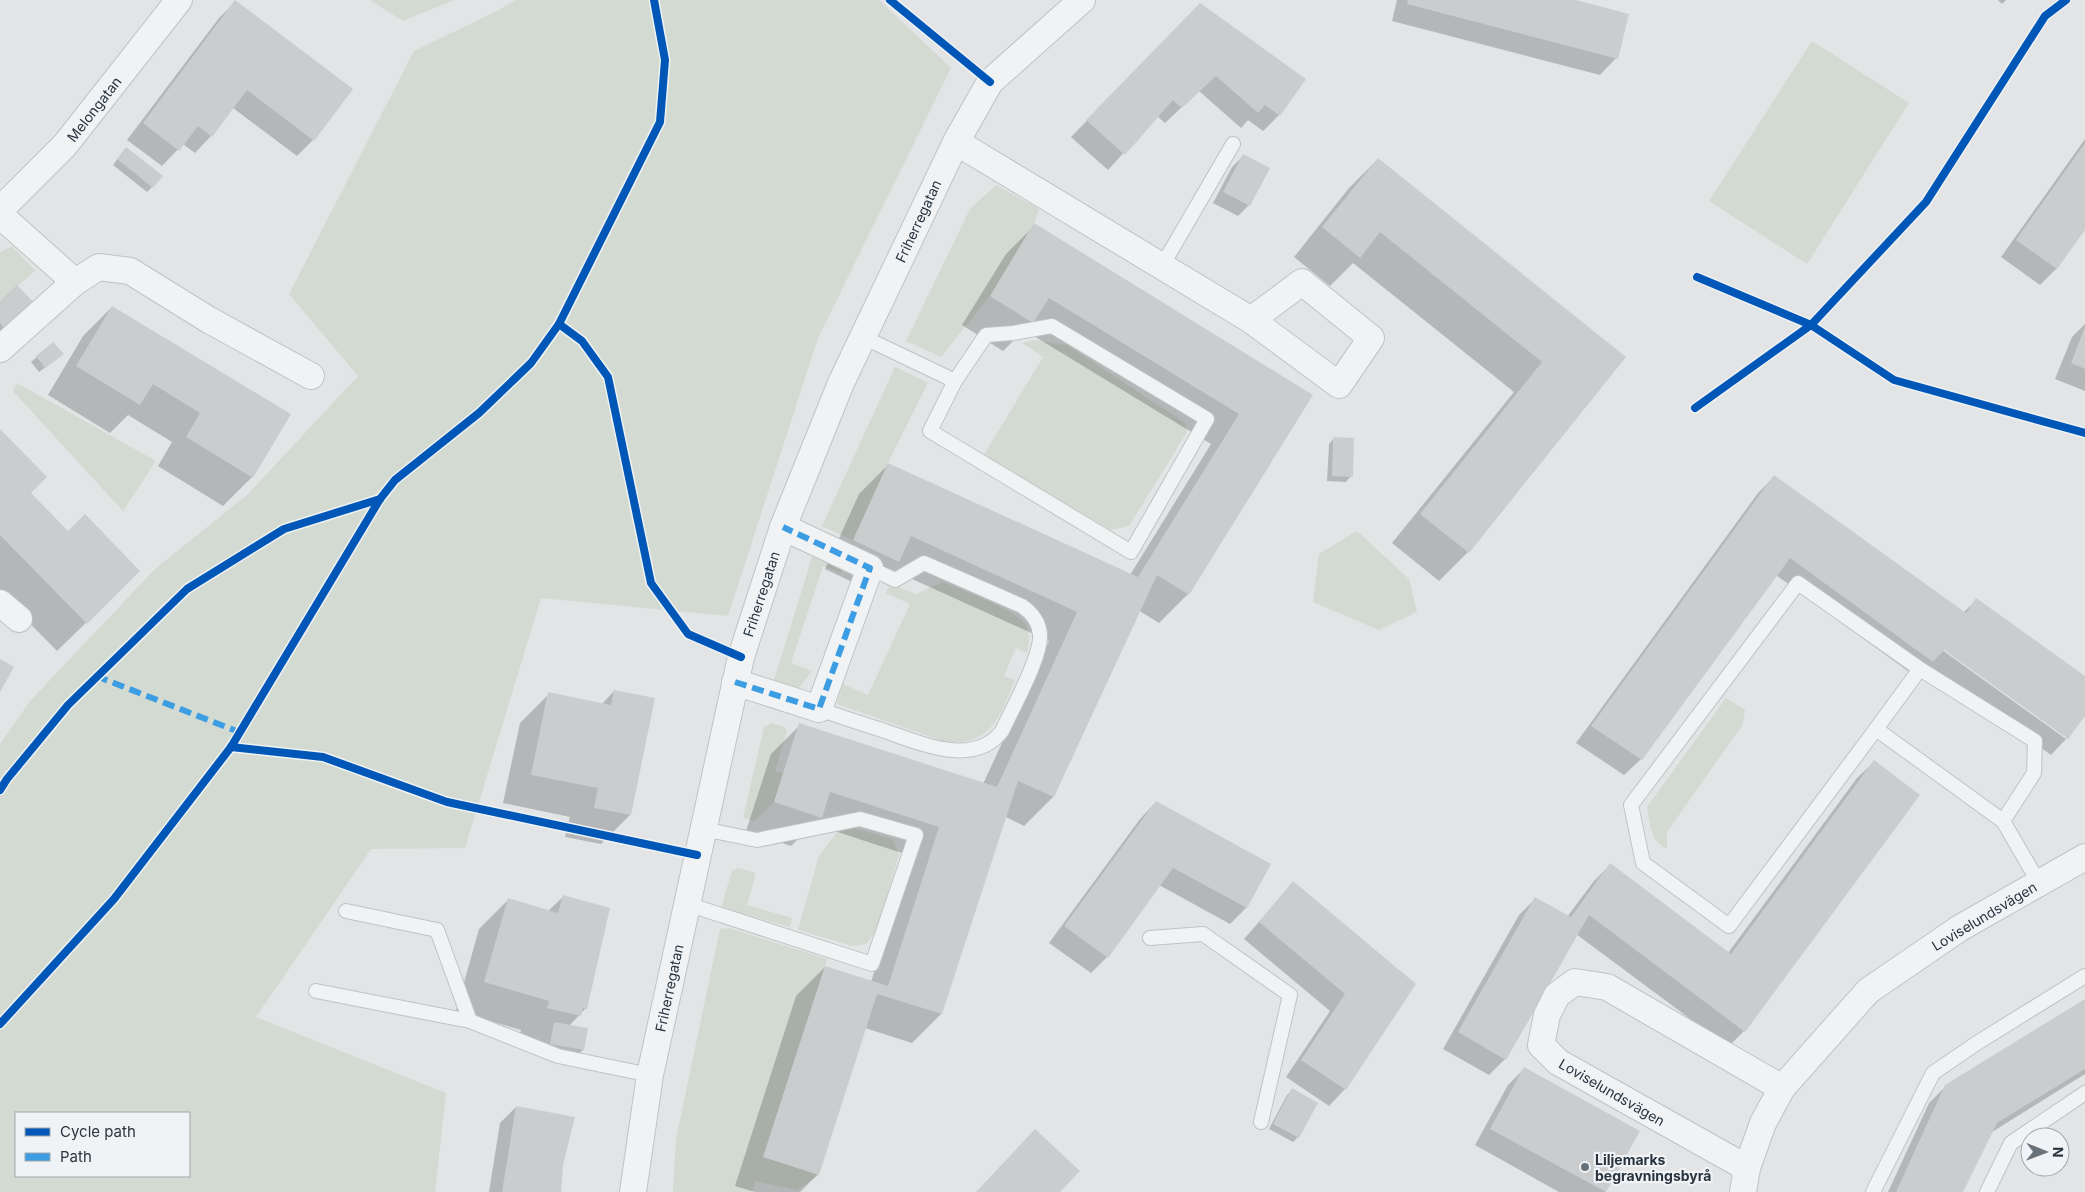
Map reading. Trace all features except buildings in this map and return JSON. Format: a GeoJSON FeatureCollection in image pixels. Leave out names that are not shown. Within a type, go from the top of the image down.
{"type":"FeatureCollection","features":[{"type":"Feature","properties":{"kind":"street","name":"Melongatan"},"geometry":{"type":"LineString","coordinates":[[0,210],[65,145],[179,0]]}},
{"type":"Feature","properties":{"kind":"street","name":"Friherregatan"},"geometry":{"type":"LineString","coordinates":[[633,1192],[650,1075],[741,657],[783,527],[841,383],[956,142],[990,82],[1082,0]]}},
{"type":"Feature","properties":{"kind":"street"},"geometry":{"type":"LineString","coordinates":[[956,142],[1251,320]]}},
{"type":"Feature","properties":{"kind":"street"},"geometry":{"type":"LineString","coordinates":[[0,215],[75,282]]}},
{"type":"Feature","properties":{"kind":"street"},"geometry":{"type":"LineString","coordinates":[[0,349],[75,282],[99,267],[130,271],[209,320],[311,376]]}},
{"type":"Feature","properties":{"kind":"street"},"geometry":{"type":"LineString","coordinates":[[736,682],[819,709],[870,568],[783,527]]}},
{"type":"Feature","properties":{"kind":"street","name":"Loviselundsvägen"},"geometry":{"type":"LineString","coordinates":[[1782,1088],[1607,987],[1575,982],[1557,995],[1548,1015],[1541,1045],[1558,1062],[1745,1180],[1763,1123],[1782,1088],[1868,990],[1960,928],[2085,857]]}},
{"type":"Feature","properties":{"kind":"lane"},"geometry":{"type":"LineString","coordinates":[[1162,266],[1233,144]]}},
{"type":"Feature","properties":{"kind":"lane"},"geometry":{"type":"LineString","coordinates":[[1052,326],[1207,419],[1130,552],[930,432],[956,381],[986,334],[1013,333],[1052,326]]}},
{"type":"Feature","properties":{"kind":"lane"},"geometry":{"type":"LineString","coordinates":[[863,337],[956,381]]}},
{"type":"Feature","properties":{"kind":"lane"},"geometry":{"type":"LineString","coordinates":[[819,709],[937,749],[960,750],[977,748],[996,739],[1002,731],[1038,654],[1041,636],[1039,627],[1030,612],[1022,606],[924,564],[895,580],[870,568]]}},
{"type":"Feature","properties":{"kind":"lane"},"geometry":{"type":"LineString","coordinates":[[1920,669],[1729,926],[1642,863],[1631,805],[1798,583],[1920,669],[2035,741],[2034,773],[2003,820]]}},
{"type":"Feature","properties":{"kind":"lane"},"geometry":{"type":"LineString","coordinates":[[1876,729],[2003,820],[2039,883]]}},
{"type":"Feature","properties":{"kind":"lane"},"geometry":{"type":"LineString","coordinates":[[686,904],[872,964],[916,835],[860,819],[757,840],[703,829]]}},
{"type":"Feature","properties":{"kind":"lane"},"geometry":{"type":"LineString","coordinates":[[346,911],[437,930],[470,1021]]}},
{"type":"Feature","properties":{"kind":"lane"},"geometry":{"type":"LineString","coordinates":[[1150,938],[1203,934],[1290,995],[1261,1122]]}},
{"type":"Feature","properties":{"kind":"lane"},"geometry":{"type":"LineString","coordinates":[[1873,1192],[1933,1073],[1976,1043],[2085,976]]}},
{"type":"Feature","properties":{"kind":"lane"},"geometry":{"type":"LineString","coordinates":[[316,991],[470,1021],[558,1056],[650,1075]]}},
{"type":"Feature","properties":{"kind":"lane"},"geometry":{"type":"LineString","coordinates":[[1986,1192],[2011,1143],[2085,1093]]}},
{"type":"Feature","properties":{"kind":"shaded area"},"geometry":{"type":"Polygon","coordinates":[[[370,0],[454,0],[403,21],[370,0]]]}},
{"type":"Feature","properties":{"kind":"shaded area"},"geometry":{"type":"Polygon","coordinates":[[[516,0],[879,0],[951,68],[818,338],[728,616],[541,598],[465,848],[371,849],[256,1017],[446,1093],[435,1192],[0,1192],[0,744],[30,701],[155,569],[247,495],[358,376],[289,294],[414,51],[516,0]]]}},
{"type":"Feature","properties":{"kind":"shaded area"},"geometry":{"type":"Polygon","coordinates":[[[1812,41],[1909,103],[1807,264],[1709,201],[1812,41]]]}},
{"type":"Feature","properties":{"kind":"shaded area"},"geometry":{"type":"Polygon","coordinates":[[[996,185],[1039,209],[1034,223],[990,296],[941,357],[906,341],[970,209],[996,185]]]}},
{"type":"Feature","properties":{"kind":"shaded area"},"geometry":{"type":"Polygon","coordinates":[[[12,246],[35,271],[0,301],[0,252],[12,246]]]}},
{"type":"Feature","properties":{"kind":"shaded area"},"geometry":{"type":"Polygon","coordinates":[[[1035,340],[1067,345],[1185,423],[1187,432],[1129,526],[1111,530],[984,455],[1043,357],[1022,343],[1035,340]]]}},
{"type":"Feature","properties":{"kind":"shaded area"},"geometry":{"type":"Polygon","coordinates":[[[895,367],[928,383],[888,463],[853,540],[822,526],[895,367]]]}},
{"type":"Feature","properties":{"kind":"shaded area"},"geometry":{"type":"Polygon","coordinates":[[[17,383],[156,461],[123,511],[13,391],[17,383]]]}},
{"type":"Feature","properties":{"kind":"shaded area"},"geometry":{"type":"Polygon","coordinates":[[[1357,531],[1409,579],[1417,612],[1379,630],[1313,602],[1319,554],[1357,531]]]}},
{"type":"Feature","properties":{"kind":"shaded area"},"geometry":{"type":"Polygon","coordinates":[[[814,551],[844,565],[841,573],[823,566],[791,663],[812,671],[798,689],[774,680],[814,551]]]}},
{"type":"Feature","properties":{"kind":"shaded area"},"geometry":{"type":"Polygon","coordinates":[[[943,582],[1001,607],[1021,620],[1027,629],[1029,640],[1027,653],[1016,648],[1004,676],[1015,680],[1004,706],[991,727],[983,734],[972,739],[959,742],[943,741],[837,704],[843,684],[868,695],[910,604],[886,593],[890,584],[916,594],[943,582]]]}},
{"type":"Feature","properties":{"kind":"shaded area"},"geometry":{"type":"Polygon","coordinates":[[[1726,698],[1745,710],[1743,724],[1667,832],[1667,848],[1657,842],[1654,837],[1647,807],[1726,698]]]}},
{"type":"Feature","properties":{"kind":"shaded area"},"geometry":{"type":"Polygon","coordinates":[[[772,723],[784,727],[787,731],[775,771],[783,773],[774,802],[754,821],[743,818],[764,727],[772,723]]]}},
{"type":"Feature","properties":{"kind":"shaded area"},"geometry":{"type":"Polygon","coordinates":[[[853,828],[892,839],[899,855],[876,931],[866,944],[852,946],[798,930],[819,856],[836,833],[853,828]]]}},
{"type":"Feature","properties":{"kind":"shaded area"},"geometry":{"type":"Polygon","coordinates":[[[738,868],[756,873],[747,905],[792,918],[790,927],[721,908],[732,871],[738,868]]]}},
{"type":"Feature","properties":{"kind":"shaded area"},"geometry":{"type":"Polygon","coordinates":[[[729,928],[827,959],[763,1156],[819,1175],[797,1190],[755,1181],[752,1192],[673,1192],[676,1139],[720,929],[729,928]]]}},
{"type":"Feature","properties":{"kind":"marked path"},"geometry":{"type":"LineString","coordinates":[[735,682],[819,709],[870,568],[783,527]]}},
{"type":"Feature","properties":{"kind":"marked path"},"geometry":{"type":"LineString","coordinates":[[96,676],[239,732]]}},
{"type":"Feature","properties":{"kind":"cycle path"},"geometry":{"type":"LineString","coordinates":[[0,1024],[114,899],[231,747],[380,499],[395,480],[479,413],[531,363],[559,324],[660,122],[665,60],[654,0]]}},
{"type":"Feature","properties":{"kind":"cycle path"},"geometry":{"type":"LineString","coordinates":[[890,0],[990,82]]}},
{"type":"Feature","properties":{"kind":"cycle path"},"geometry":{"type":"LineString","coordinates":[[1695,408],[1811,325],[1926,202],[2045,16],[2066,0]]}},
{"type":"Feature","properties":{"kind":"cycle path"},"geometry":{"type":"LineString","coordinates":[[1697,277],[1811,325],[1894,380],[2085,433]]}},
{"type":"Feature","properties":{"kind":"cycle path"},"geometry":{"type":"LineString","coordinates":[[559,324],[582,341],[608,377],[651,583],[688,634],[741,657]]}},
{"type":"Feature","properties":{"kind":"cycle path"},"geometry":{"type":"LineString","coordinates":[[0,790],[68,705],[187,589],[284,529],[380,499]]}},
{"type":"Feature","properties":{"kind":"cycle path"},"geometry":{"type":"LineString","coordinates":[[231,747],[323,757],[447,802],[697,855]]}},
{"type":"Feature","properties":{"kind":"place","name":"Liljemarks begravningsbyrå"},"geometry":{"type":"Point","coordinates":[1585,1167]}}]}
